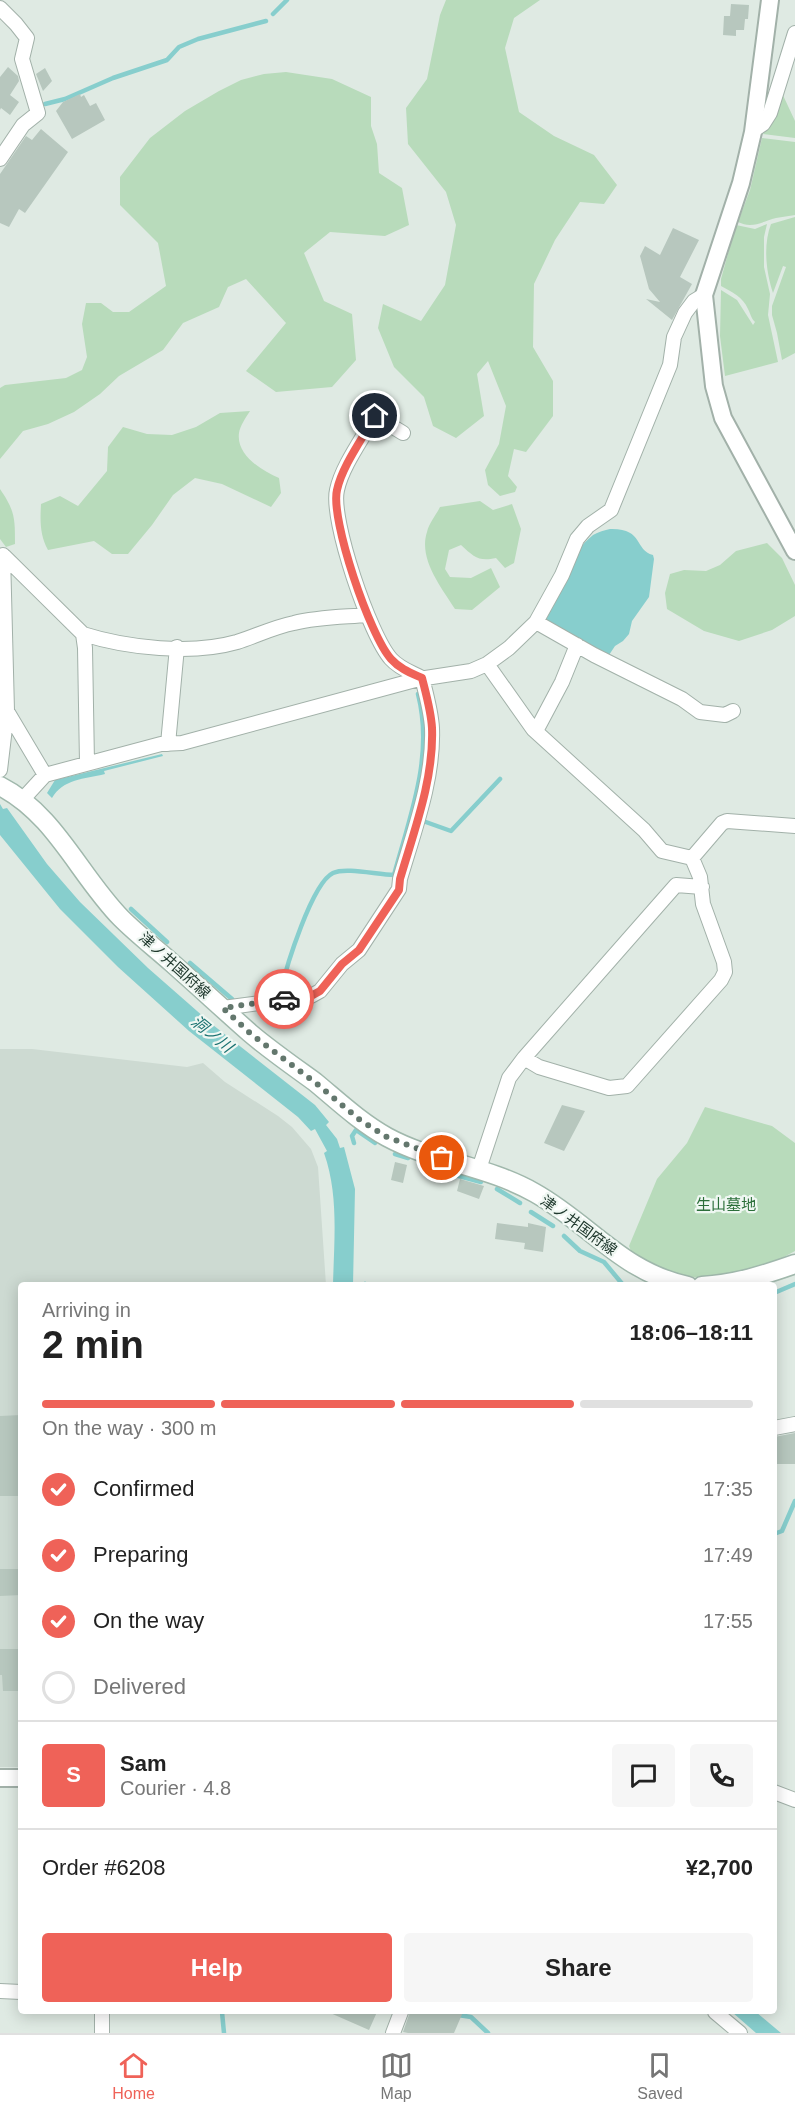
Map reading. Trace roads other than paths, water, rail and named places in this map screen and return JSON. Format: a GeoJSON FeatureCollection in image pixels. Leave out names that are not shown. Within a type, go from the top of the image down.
{"type":"FeatureCollection","features":[{"type":"Feature","properties":{"kind":"main road","name":"津ノ井国府線"},"geometry":{"type":"LineString","coordinates":[[3,787],[23,799],[39,813],[91,882],[121,917],[251,1034],[360,1120],[387,1137],[423,1152],[506,1179],[535,1193],[630,1263],[644,1278],[672,1282]]}},
{"type":"Feature","properties":{"kind":"main road"},"geometry":{"type":"LineString","coordinates":[[736,1282],[756,1278],[795,1264]]}},
{"type":"Feature","properties":{"kind":"street"},"geometry":{"type":"LineString","coordinates":[[770,0],[754,130],[741,183],[704,295],[713,382],[723,418],[795,551]]}},
{"type":"Feature","properties":{"kind":"street"},"geometry":{"type":"LineString","coordinates":[[0,8],[27,39],[21,58],[38,113],[23,125],[0,159]]}},
{"type":"Feature","properties":{"kind":"street"},"geometry":{"type":"LineString","coordinates":[[754,130],[763,124],[770,113],[795,33]]}},
{"type":"Feature","properties":{"kind":"street"},"geometry":{"type":"LineString","coordinates":[[23,799],[45,775],[168,744],[182,743],[326,702],[422,678],[471,671],[488,664],[536,622],[562,575],[578,539],[588,526],[603,518],[611,510],[670,365],[676,334],[685,313],[694,301],[704,295]]}},
{"type":"Feature","properties":{"kind":"street"},"geometry":{"type":"LineString","coordinates":[[403,434],[375,416],[343,474],[337,491],[337,512],[352,571],[379,642],[400,668],[422,678]]}},
{"type":"Feature","properties":{"kind":"street"},"geometry":{"type":"LineString","coordinates":[[2,553],[83,634],[120,645],[201,647],[235,643],[294,622],[367,615]]}},
{"type":"Feature","properties":{"kind":"street"},"geometry":{"type":"LineString","coordinates":[[0,770],[7,711],[2,553]]}},
{"type":"Feature","properties":{"kind":"street"},"geometry":{"type":"LineString","coordinates":[[536,622],[656,685],[700,712],[725,715],[733,711]]}},
{"type":"Feature","properties":{"kind":"street"},"geometry":{"type":"LineString","coordinates":[[83,634],[87,763]]}},
{"type":"Feature","properties":{"kind":"street"},"geometry":{"type":"LineString","coordinates":[[536,731],[562,682],[577,645]]}},
{"type":"Feature","properties":{"kind":"street"},"geometry":{"type":"LineString","coordinates":[[168,744],[177,647]]}},
{"type":"Feature","properties":{"kind":"street"},"geometry":{"type":"LineString","coordinates":[[488,664],[536,731],[644,830],[662,851],[692,858]]}},
{"type":"Feature","properties":{"kind":"street"},"geometry":{"type":"LineString","coordinates":[[223,1008],[311,996],[320,991],[342,964],[359,950],[399,890],[400,879],[426,788],[430,761],[432,727],[422,678]]}},
{"type":"Feature","properties":{"kind":"street"},"geometry":{"type":"LineString","coordinates":[[7,711],[45,775]]}},
{"type":"Feature","properties":{"kind":"street"},"geometry":{"type":"LineString","coordinates":[[732,821],[738,808]]}},
{"type":"Feature","properties":{"kind":"street"},"geometry":{"type":"LineString","coordinates":[[692,858],[722,823],[732,821],[795,826]]}},
{"type":"Feature","properties":{"kind":"street"},"geometry":{"type":"LineString","coordinates":[[524,1058],[539,1066],[609,1088],[627,1086],[721,980],[725,972],[724,962],[703,904],[700,877],[692,858]]}},
{"type":"Feature","properties":{"kind":"street"},"geometry":{"type":"LineString","coordinates":[[479,1169],[509,1078],[524,1058],[676,885],[702,887]]}},
{"type":"Feature","properties":{"kind":"street"},"geometry":{"type":"LineString","coordinates":[[777,1427],[795,1424]]}},
{"type":"Feature","properties":{"kind":"street"},"geometry":{"type":"LineString","coordinates":[[0,1778],[18,1778]]}},
{"type":"Feature","properties":{"kind":"street"},"geometry":{"type":"LineString","coordinates":[[777,1793],[795,1800]]}},
{"type":"Feature","properties":{"kind":"street"},"geometry":{"type":"LineString","coordinates":[[0,1991],[18,1992]]}},
{"type":"Feature","properties":{"kind":"street"},"geometry":{"type":"LineString","coordinates":[[102,2014],[102,2033]]}},
{"type":"Feature","properties":{"kind":"street"},"geometry":{"type":"LineString","coordinates":[[393,2033],[400,2014]]}},
{"type":"Feature","properties":{"kind":"street"},"geometry":{"type":"LineString","coordinates":[[717,2014],[740,2033]]}},
{"type":"Feature","properties":{"kind":"water"},"geometry":{"type":"Polygon","coordinates":[[[610,529],[634,535],[643,549],[653,555],[654,559],[649,597],[632,621],[629,634],[615,646],[609,655],[540,619],[576,553],[593,535],[610,529]]]}},
{"type":"Feature","properties":{"kind":"water"},"geometry":{"type":"Polygon","coordinates":[[[162,754],[163,756],[104,771],[105,774],[68,783],[52,798],[47,793],[55,780],[162,754]]]}},
{"type":"Feature","properties":{"kind":"water","name":"洞ノ川"},"geometry":{"type":"Polygon","coordinates":[[[0,804],[3,809],[7,808],[47,864],[80,902],[148,968],[213,1025],[315,1105],[329,1122],[326,1125],[337,1139],[340,1148],[344,1147],[355,1189],[353,1282],[333,1282],[334,1202],[332,1185],[324,1153],[327,1151],[315,1129],[311,1131],[298,1117],[189,1031],[118,967],[60,909],[0,835],[0,804]]]}},
{"type":"Feature","properties":{"kind":"water"},"geometry":{"type":"Polygon","coordinates":[[[734,2014],[758,2014],[781,2033],[756,2033],[734,2014]]]}},
{"type":"Feature","properties":{"kind":"waterway"},"geometry":{"type":"LineString","coordinates":[[273,14],[287,0]]}},
{"type":"Feature","properties":{"kind":"waterway"},"geometry":{"type":"LineString","coordinates":[[45,104],[65,99],[113,78],[167,60],[179,47],[198,39],[266,21]]}},
{"type":"Feature","properties":{"kind":"waterway"},"geometry":{"type":"LineString","coordinates":[[278,993],[281,991],[301,927],[325,880],[339,871],[394,875],[413,808],[422,763],[422,717],[418,694]]}},
{"type":"Feature","properties":{"kind":"waterway"},"geometry":{"type":"LineString","coordinates":[[423,821],[451,831],[500,779]]}},
{"type":"Feature","properties":{"kind":"waterway"},"geometry":{"type":"LineString","coordinates":[[131,909],[167,942]]}},
{"type":"Feature","properties":{"kind":"waterway"},"geometry":{"type":"LineString","coordinates":[[190,963],[232,999]]}},
{"type":"Feature","properties":{"kind":"waterway"},"geometry":{"type":"LineString","coordinates":[[354,1143],[352,1136],[356,1130],[375,1143]]}},
{"type":"Feature","properties":{"kind":"waterway"},"geometry":{"type":"LineString","coordinates":[[395,1154],[408,1158]]}},
{"type":"Feature","properties":{"kind":"waterway"},"geometry":{"type":"LineString","coordinates":[[433,1169],[481,1182]]}},
{"type":"Feature","properties":{"kind":"waterway"},"geometry":{"type":"LineString","coordinates":[[497,1189],[520,1203]]}},
{"type":"Feature","properties":{"kind":"waterway"},"geometry":{"type":"LineString","coordinates":[[531,1212],[553,1226]]}},
{"type":"Feature","properties":{"kind":"waterway"},"geometry":{"type":"LineString","coordinates":[[564,1236],[580,1251],[604,1262],[621,1282]]}},
{"type":"Feature","properties":{"kind":"waterway"},"geometry":{"type":"LineString","coordinates":[[777,1292],[795,1284]]}},
{"type":"Feature","properties":{"kind":"waterway"},"geometry":{"type":"LineString","coordinates":[[777,1533],[782,1531],[795,1501]]}},
{"type":"Feature","properties":{"kind":"waterway"},"geometry":{"type":"LineString","coordinates":[[222,2014],[224,2033]]}},
{"type":"Feature","properties":{"kind":"waterway"},"geometry":{"type":"LineString","coordinates":[[458,2015],[471,2017],[488,2033]]}},
{"type":"Feature","properties":{"kind":"park label","name":"生山墓地"},"geometry":{"type":"Point","coordinates":[726,1204]}}]}
